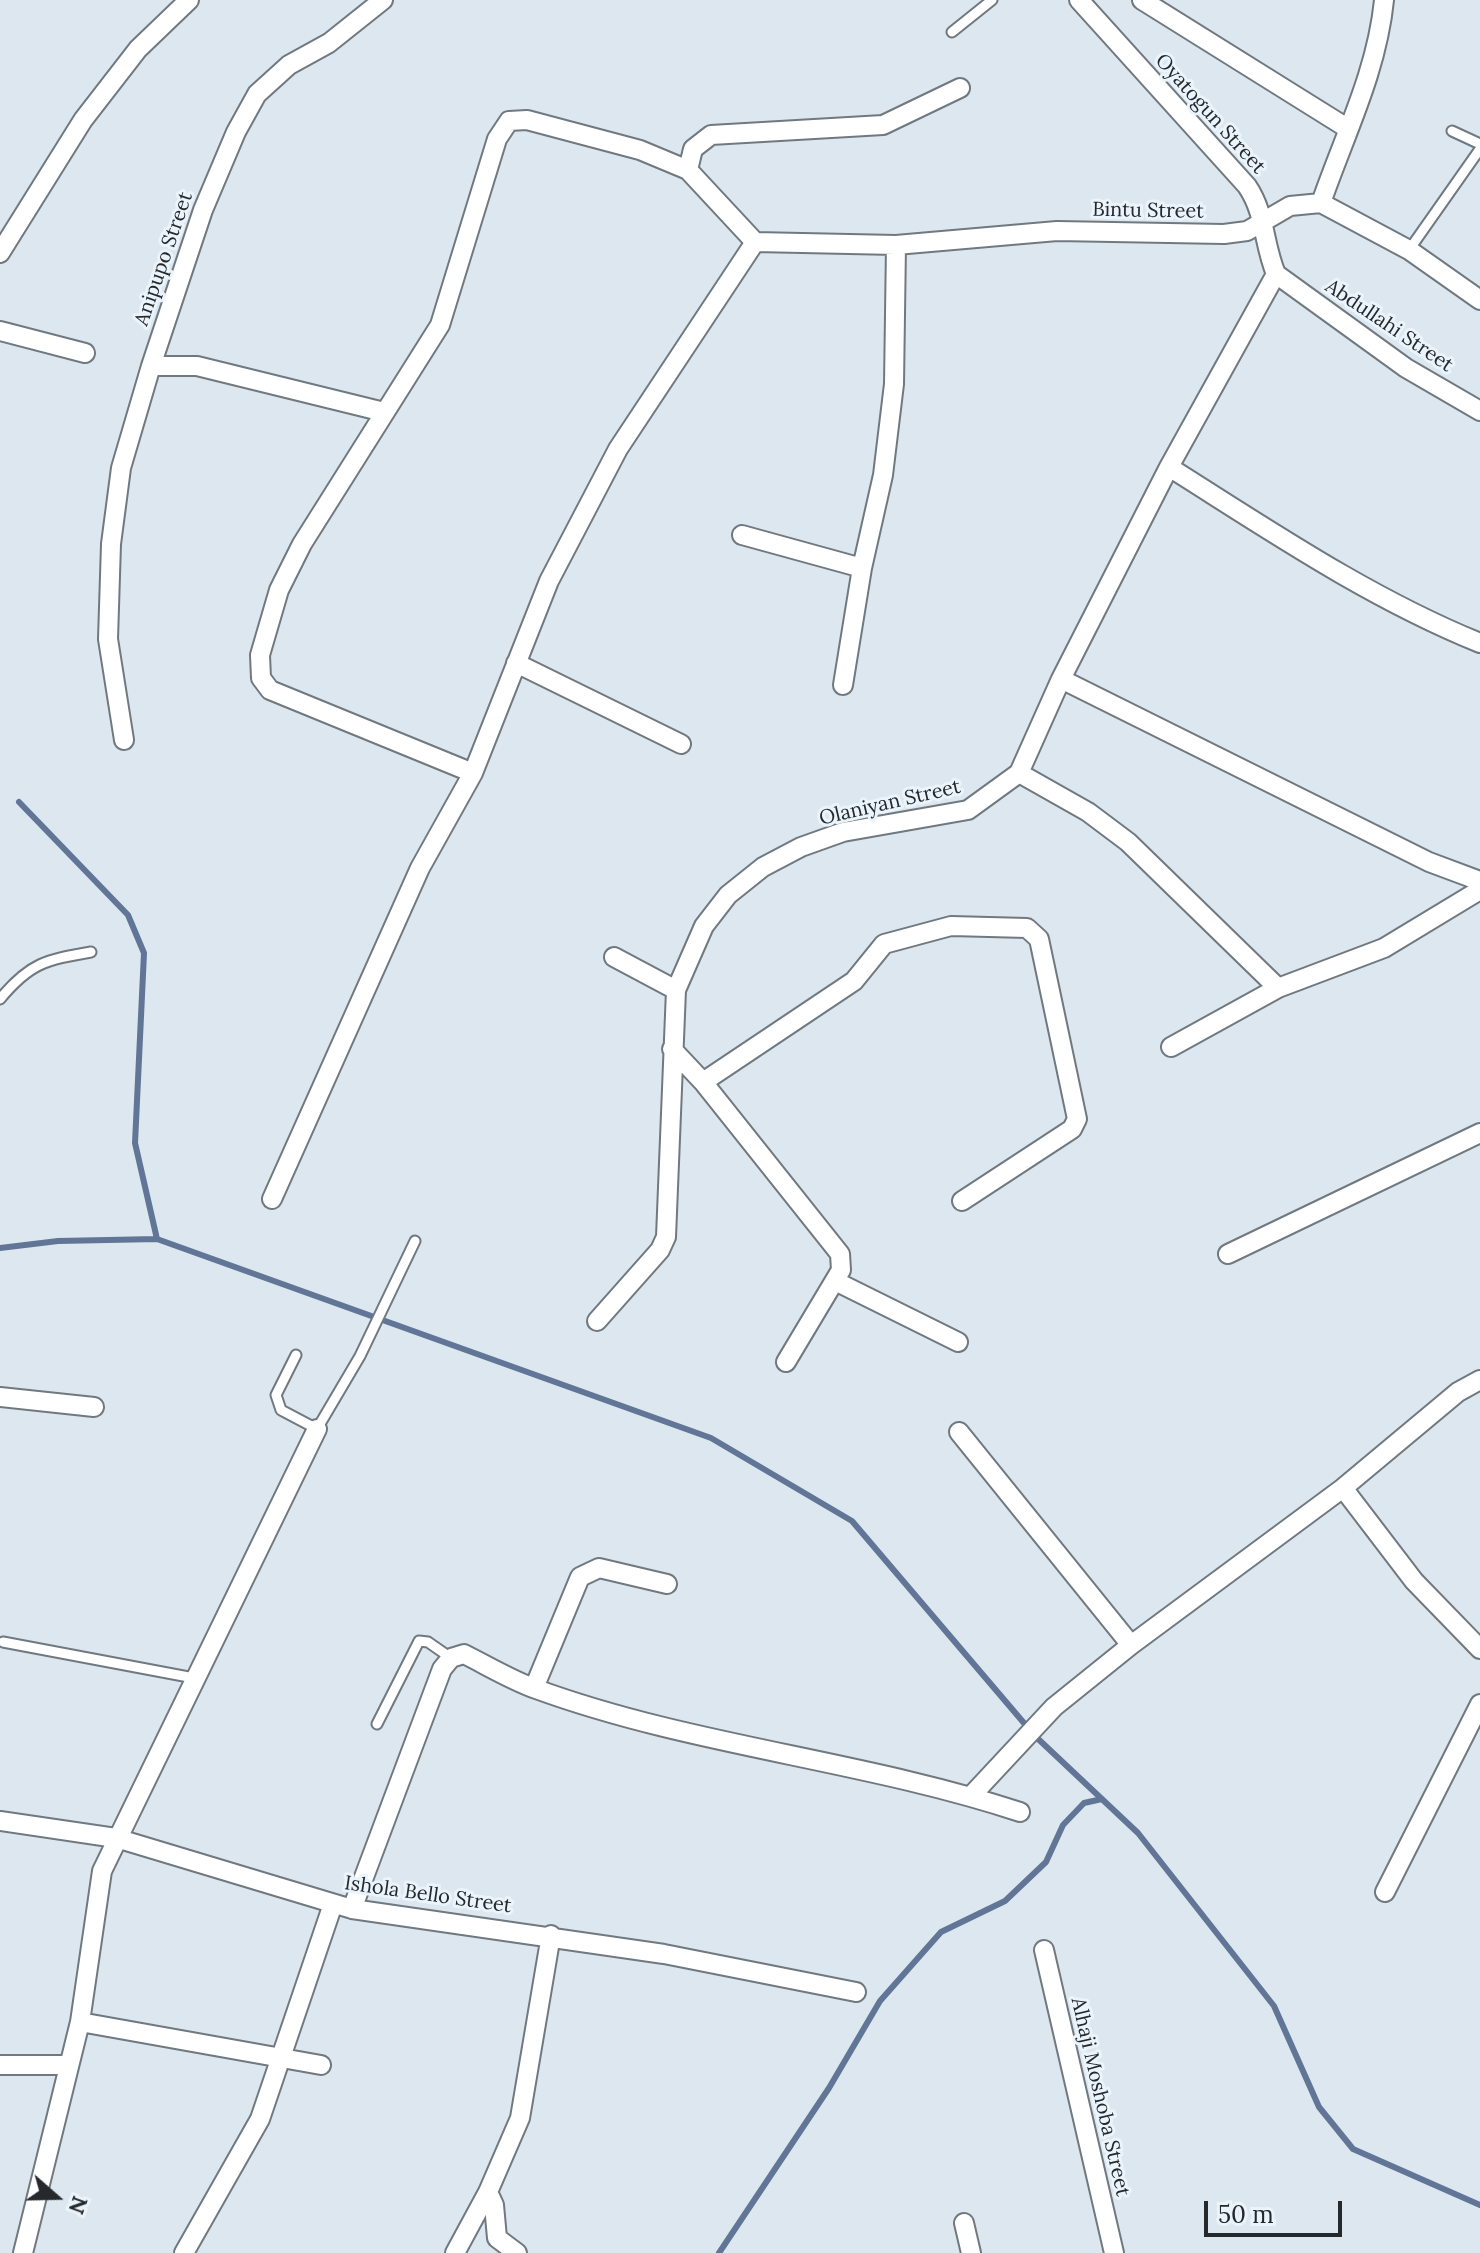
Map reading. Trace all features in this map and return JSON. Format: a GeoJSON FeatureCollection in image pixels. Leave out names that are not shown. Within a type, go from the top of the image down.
{"type":"FeatureCollection","features":[{"type":"Feature","properties":{"kind":"street"},"geometry":{"type":"LineString","coordinates":[[0,253],[83,120],[138,49],[189,0]]}},
{"type":"Feature","properties":{"kind":"street","name":"Anipupo Street"},"geometry":{"type":"LineString","coordinates":[[124,740],[108,639],[111,544],[121,468],[203,210],[236,132],[257,94],[289,65],[329,43],[383,0]]}},
{"type":"Feature","properties":{"kind":"street","name":"Oyatogun Street"},"geometry":{"type":"LineString","coordinates":[[1079,0],[1247,186],[1259,204],[1265,221],[1265,249],[1276,274]]}},
{"type":"Feature","properties":{"kind":"street"},"geometry":{"type":"LineString","coordinates":[[1142,0],[1347,128]]}},
{"type":"Feature","properties":{"kind":"street"},"geometry":{"type":"LineString","coordinates":[[1384,0],[1361,102],[1347,128],[1321,203],[1409,250],[1480,300]]}},
{"type":"Feature","properties":{"kind":"street"},"geometry":{"type":"LineString","coordinates":[[688,170],[693,149],[711,135],[883,125],[960,88]]}},
{"type":"Feature","properties":{"kind":"street"},"geometry":{"type":"LineString","coordinates":[[272,1199],[420,868],[473,773],[549,581],[618,449],[755,242],[688,170],[640,150],[527,120],[509,121],[497,139],[440,325],[384,412],[342,486],[302,544],[279,590],[260,655],[261,678],[270,690],[473,773]]}},
{"type":"Feature","properties":{"kind":"street","name":"Bintu Street"},"geometry":{"type":"LineString","coordinates":[[755,242],[896,245],[1057,231],[1224,234],[1247,231],[1290,206],[1321,203]]}},
{"type":"Feature","properties":{"kind":"street"},"geometry":{"type":"LineString","coordinates":[[843,685],[862,568],[883,475],[894,384],[896,245]]}},
{"type":"Feature","properties":{"kind":"street","name":"Abdullahi Street"},"geometry":{"type":"LineString","coordinates":[[1276,274],[1406,368],[1480,411]]}},
{"type":"Feature","properties":{"kind":"street","name":"Olaniyan Street"},"geometry":{"type":"LineString","coordinates":[[597,1321],[660,1250],[666,1237],[676,990],[704,926],[728,895],[763,867],[801,847],[843,832],[968,810],[1019,773],[1061,679],[1169,467],[1276,274]]}},
{"type":"Feature","properties":{"kind":"street"},"geometry":{"type":"LineString","coordinates":[[0,331],[85,353]]}},
{"type":"Feature","properties":{"kind":"street"},"geometry":{"type":"LineString","coordinates":[[151,366],[197,366],[384,412]]}},
{"type":"Feature","properties":{"kind":"street"},"geometry":{"type":"LineString","coordinates":[[1169,467],[1320,563],[1440,627],[1480,643]]}},
{"type":"Feature","properties":{"kind":"street"},"geometry":{"type":"LineString","coordinates":[[742,535],[862,568]]}},
{"type":"Feature","properties":{"kind":"street"},"geometry":{"type":"LineString","coordinates":[[516,663],[681,744]]}},
{"type":"Feature","properties":{"kind":"street"},"geometry":{"type":"LineString","coordinates":[[1061,679],[1429,862],[1480,881]]}},
{"type":"Feature","properties":{"kind":"street"},"geometry":{"type":"LineString","coordinates":[[1019,773],[1088,812],[1128,842],[1278,988]]}},
{"type":"Feature","properties":{"kind":"street"},"geometry":{"type":"LineString","coordinates":[[1171,1047],[1278,988],[1384,948],[1480,890]]}},
{"type":"Feature","properties":{"kind":"street"},"geometry":{"type":"LineString","coordinates":[[703,1082],[854,981],[884,944],[951,926],[1027,928],[1039,939],[1077,1119],[1072,1129],[962,1201]]}},
{"type":"Feature","properties":{"kind":"street"},"geometry":{"type":"LineString","coordinates":[[614,957],[676,990]]}},
{"type":"Feature","properties":{"kind":"street"},"geometry":{"type":"LineString","coordinates":[[672,1049],[703,1082],[840,1254],[841,1270],[786,1362]]}},
{"type":"Feature","properties":{"kind":"street"},"geometry":{"type":"LineString","coordinates":[[1228,1254],[1480,1133]]}},
{"type":"Feature","properties":{"kind":"street"},"geometry":{"type":"LineString","coordinates":[[835,1281],[958,1342]]}},
{"type":"Feature","properties":{"kind":"street"},"geometry":{"type":"LineString","coordinates":[[971,1796],[1054,1707],[1131,1645],[1343,1488],[1458,1392],[1480,1380]]}},
{"type":"Feature","properties":{"kind":"street"},"geometry":{"type":"LineString","coordinates":[[0,1397],[94,1407]]}},
{"type":"Feature","properties":{"kind":"street"},"geometry":{"type":"LineString","coordinates":[[23,2253],[80,2022],[102,1871],[317,1429]]}},
{"type":"Feature","properties":{"kind":"street"},"geometry":{"type":"LineString","coordinates":[[959,1432],[1131,1645]]}},
{"type":"Feature","properties":{"kind":"street"},"geometry":{"type":"LineString","coordinates":[[1343,1488],[1414,1581],[1480,1649]]}},
{"type":"Feature","properties":{"kind":"street"},"geometry":{"type":"LineString","coordinates":[[534,1688],[580,1577],[599,1568],[667,1584]]}},
{"type":"Feature","properties":{"kind":"street"},"geometry":{"type":"LineString","coordinates":[[352,1909],[442,1669],[451,1658],[464,1654],[534,1688],[631,1719],[842,1764],[971,1796],[1020,1812]]}},
{"type":"Feature","properties":{"kind":"street"},"geometry":{"type":"LineString","coordinates":[[1385,1892],[1480,1704]]}},
{"type":"Feature","properties":{"kind":"street","name":"Ishola Bello Street"},"geometry":{"type":"LineString","coordinates":[[0,1821],[116,1838],[352,1909],[551,1935],[856,1992]]}},
{"type":"Feature","properties":{"kind":"street"},"geometry":{"type":"LineString","coordinates":[[184,2253],[260,2119],[333,1904]]}},
{"type":"Feature","properties":{"kind":"street"},"geometry":{"type":"LineString","coordinates":[[455,2253],[488,2192],[520,2118],[551,1935]]}},
{"type":"Feature","properties":{"kind":"street","name":"Alhaji Moshoba Street"},"geometry":{"type":"LineString","coordinates":[[1044,1950],[1114,2253]]}},
{"type":"Feature","properties":{"kind":"street"},"geometry":{"type":"LineString","coordinates":[[80,2022],[321,2065]]}},
{"type":"Feature","properties":{"kind":"street"},"geometry":{"type":"LineString","coordinates":[[0,2065],[68,2065]]}},
{"type":"Feature","properties":{"kind":"street"},"geometry":{"type":"LineString","coordinates":[[488,2192],[494,2205],[497,2238],[517,2253]]}},
{"type":"Feature","properties":{"kind":"street"},"geometry":{"type":"LineString","coordinates":[[964,2223],[971,2253]]}},
{"type":"Feature","properties":{"kind":"lane"},"geometry":{"type":"LineString","coordinates":[[952,32],[992,0]]}},
{"type":"Feature","properties":{"kind":"lane"},"geometry":{"type":"LineString","coordinates":[[1409,250],[1480,147],[1452,131]]}},
{"type":"Feature","properties":{"kind":"lane"},"geometry":{"type":"LineString","coordinates":[[0,999],[21,973],[38,963],[91,952]]}},
{"type":"Feature","properties":{"kind":"lane"},"geometry":{"type":"LineString","coordinates":[[296,1355],[276,1395],[281,1410],[317,1429],[360,1356],[415,1241]]}},
{"type":"Feature","properties":{"kind":"lane"},"geometry":{"type":"LineString","coordinates":[[377,1724],[419,1641],[428,1642],[451,1658]]}},
{"type":"Feature","properties":{"kind":"lane"},"geometry":{"type":"LineString","coordinates":[[3,1642],[194,1678]]}},
{"type":"Feature","properties":{"kind":"waterway"},"geometry":{"type":"LineString","coordinates":[[19,802],[128,915],[144,953],[135,1143],[157,1239]]}},
{"type":"Feature","properties":{"kind":"waterway"},"geometry":{"type":"LineString","coordinates":[[0,1248],[58,1241],[157,1239],[711,1438],[852,1521],[1035,1736],[1138,1833],[1274,2006],[1319,2107],[1353,2149],[1480,2205]]}},
{"type":"Feature","properties":{"kind":"waterway"},"geometry":{"type":"LineString","coordinates":[[719,2253],[829,2088],[880,2001],[941,1932],[1005,1901],[1046,1862],[1063,1825],[1084,1803],[1102,1799]]}}]}
